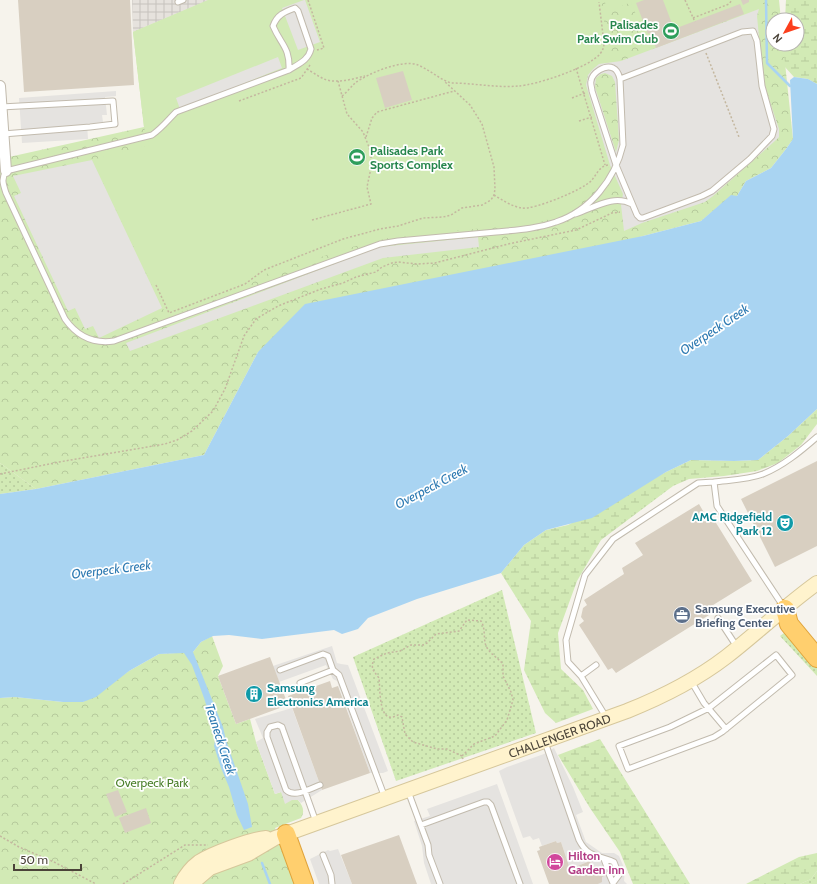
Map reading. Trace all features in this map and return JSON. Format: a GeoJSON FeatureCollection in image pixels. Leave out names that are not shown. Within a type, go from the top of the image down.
{"type":"FeatureCollection","features":[{"type":"Feature","properties":{"kind":"highway"},"geometry":{"type":"LineString","coordinates":[[785,609],[799,616],[817,638]]}},
{"type":"Feature","properties":{"kind":"highway"},"geometry":{"type":"LineString","coordinates":[[785,609],[789,624],[817,658]]}},
{"type":"Feature","properties":{"kind":"highway"},"geometry":{"type":"LineString","coordinates":[[280,836],[304,884]]}},
{"type":"Feature","properties":{"kind":"main road","name":"CHALLENGER ROAD"},"geometry":{"type":"LineString","coordinates":[[191,884],[210,868],[248,854],[280,836],[650,702],[715,665],[817,583]]}},
{"type":"Feature","properties":{"kind":"main road","name":"CHALLENGER ROAD"},"geometry":{"type":"LineString","coordinates":[[181,884],[187,873],[194,866],[212,856],[255,840],[280,836]]}},
{"type":"Feature","properties":{"kind":"street"},"geometry":{"type":"LineString","coordinates":[[0,86],[3,134],[2,152],[6,171]]}},
{"type":"Feature","properties":{"kind":"lane"},"geometry":{"type":"LineString","coordinates":[[289,70],[288,51],[277,36],[273,26],[275,20],[283,12],[295,8],[298,11],[311,49],[310,54],[306,59],[289,70],[176,112],[168,119],[162,128],[152,135],[6,171],[2,176],[2,183],[6,193],[65,319],[76,332],[94,341],[104,342],[124,339],[380,244],[524,229],[555,222],[609,201],[625,200],[632,204]]}},
{"type":"Feature","properties":{"kind":"lane"},"geometry":{"type":"LineString","coordinates":[[572,215],[590,201],[610,178],[616,165],[621,155],[623,145],[620,79],[618,72],[614,68],[608,67],[599,70],[593,76],[591,82],[592,91],[616,165],[637,215],[642,219],[702,196],[720,186],[750,159],[774,133],[773,123],[762,86],[757,41],[754,32],[750,30],[620,79]]}},
{"type":"Feature","properties":{"kind":"lane"},"geometry":{"type":"LineString","coordinates":[[1,107],[113,101],[115,124],[3,134]]}},
{"type":"Feature","properties":{"kind":"lane"},"geometry":{"type":"LineString","coordinates":[[607,718],[581,676],[568,662],[566,640],[585,575],[613,539],[698,483],[744,479],[763,474],[785,462],[817,437]]}},
{"type":"Feature","properties":{"kind":"lane"},"geometry":{"type":"LineString","coordinates":[[714,482],[717,506],[785,609]]}},
{"type":"Feature","properties":{"kind":"lane"},"geometry":{"type":"LineString","coordinates":[[718,618],[738,647]]}},
{"type":"Feature","properties":{"kind":"lane"},"geometry":{"type":"LineString","coordinates":[[280,670],[323,654],[328,656],[333,670],[339,676],[342,683],[371,768],[385,799]]}},
{"type":"Feature","properties":{"kind":"lane"},"geometry":{"type":"LineString","coordinates":[[776,655],[792,675],[726,729],[714,737],[628,769],[619,746],[670,727],[709,708],[776,655]]}},
{"type":"Feature","properties":{"kind":"lane"},"geometry":{"type":"LineString","coordinates":[[581,676],[596,665]]}},
{"type":"Feature","properties":{"kind":"lane"},"geometry":{"type":"LineString","coordinates":[[300,683],[333,670]]}},
{"type":"Feature","properties":{"kind":"lane"},"geometry":{"type":"LineString","coordinates":[[691,680],[709,708],[726,729]]}},
{"type":"Feature","properties":{"kind":"lane"},"geometry":{"type":"LineString","coordinates":[[317,823],[305,791],[284,730],[280,726],[273,725],[268,729],[267,737],[286,790],[293,794],[305,791],[320,785]]}},
{"type":"Feature","properties":{"kind":"lane"},"geometry":{"type":"LineString","coordinates":[[544,741],[579,840],[586,851],[614,862],[619,875],[613,883],[609,874]]}},
{"type":"Feature","properties":{"kind":"lane"},"geometry":{"type":"LineString","coordinates":[[408,790],[428,845],[429,855],[440,884]]}},
{"type":"Feature","properties":{"kind":"lane"},"geometry":{"type":"LineString","coordinates":[[421,825],[484,802],[488,802],[491,805],[520,884]]}},
{"type":"Feature","properties":{"kind":"lane"},"geometry":{"type":"LineString","coordinates":[[323,855],[331,875],[332,884]]}},
{"type":"Feature","properties":{"kind":"lane"},"geometry":{"type":"LineString","coordinates":[[604,859],[607,867]]}},
{"type":"Feature","properties":{"kind":"path"},"geometry":{"type":"LineString","coordinates":[[684,0],[695,22]]}},
{"type":"Feature","properties":{"kind":"path"},"geometry":{"type":"LineString","coordinates":[[693,18],[729,4],[732,0]]}},
{"type":"Feature","properties":{"kind":"path"},"geometry":{"type":"LineString","coordinates":[[444,81],[451,83],[517,86],[530,85],[576,68],[596,58],[603,49],[604,43],[599,2]]}},
{"type":"Feature","properties":{"kind":"path"},"geometry":{"type":"LineString","coordinates":[[704,47],[739,137]]}},
{"type":"Feature","properties":{"kind":"path"},"geometry":{"type":"LineString","coordinates":[[156,285],[169,313],[245,284],[264,270],[343,240],[423,218],[451,215],[462,208],[482,205],[491,200],[494,195],[494,167],[482,124],[470,105],[444,81],[418,65],[409,63],[387,67],[367,76],[355,83],[342,96]]}},
{"type":"Feature","properties":{"kind":"path"},"geometry":{"type":"LineString","coordinates":[[576,68],[606,165]]}},
{"type":"Feature","properties":{"kind":"path"},"geometry":{"type":"LineString","coordinates":[[307,69],[325,80],[338,81],[367,76]]}},
{"type":"Feature","properties":{"kind":"path"},"geometry":{"type":"LineString","coordinates":[[312,220],[371,204],[367,187],[371,168],[371,156],[366,137],[358,125],[347,114],[338,81]]}},
{"type":"Feature","properties":{"kind":"path"},"geometry":{"type":"LineString","coordinates":[[366,137],[372,118],[377,112],[455,90]]}},
{"type":"Feature","properties":{"kind":"path"},"geometry":{"type":"LineString","coordinates":[[572,98],[592,91]]}},
{"type":"Feature","properties":{"kind":"path"},"geometry":{"type":"LineString","coordinates":[[579,121],[600,114]]}},
{"type":"Feature","properties":{"kind":"path"},"geometry":{"type":"LineString","coordinates":[[494,195],[520,208],[532,206],[553,200],[575,191],[591,181],[602,167],[606,165],[616,165]]}},
{"type":"Feature","properties":{"kind":"path"},"geometry":{"type":"LineString","coordinates":[[0,474],[59,462],[165,444],[177,440],[192,431],[213,411],[231,375],[244,336],[256,319],[278,306],[321,289],[376,272],[382,267],[392,263],[435,263],[508,244],[576,230],[612,213],[620,212]]}},
{"type":"Feature","properties":{"kind":"path"},"geometry":{"type":"LineString","coordinates":[[462,756],[474,744],[490,738],[498,733],[507,720],[513,700],[511,692],[503,676],[503,664],[486,646],[483,624],[481,621],[474,620],[467,620],[459,631],[436,634],[427,643],[410,645],[400,652],[387,653],[374,659],[371,668],[379,678],[384,712],[391,718],[398,715],[402,717],[403,730],[408,738],[413,742],[437,749],[447,749],[462,756],[463,759]]}},
{"type":"Feature","properties":{"kind":"path"},"geometry":{"type":"LineString","coordinates":[[0,836],[19,847],[54,862],[96,884]]}},
{"type":"Feature","properties":{"kind":"path"},"geometry":{"type":"LineString","coordinates":[[123,884],[185,845],[211,845]]}},
{"type":"Feature","properties":{"kind":"shaded area"},"geometry":{"type":"Polygon","coordinates":[[[132,0],[209,0],[133,32],[132,0]]]}},
{"type":"Feature","properties":{"kind":"shaded area"},"geometry":{"type":"Polygon","coordinates":[[[304,0],[320,42],[298,50],[282,8],[304,0]]]}},
{"type":"Feature","properties":{"kind":"shaded area"},"geometry":{"type":"Polygon","coordinates":[[[759,9],[757,16],[763,78],[779,129],[779,137],[705,202],[642,223],[624,231],[621,205],[623,194],[610,165],[586,85],[588,75],[599,64],[621,61],[759,9]],[[605,73],[601,74],[596,78],[595,87],[616,152],[619,140],[615,82],[612,76],[605,73]]]}},
{"type":"Feature","properties":{"kind":"shaded area"},"geometry":{"type":"Polygon","coordinates":[[[278,57],[282,68],[180,109],[176,98],[278,57]]]}},
{"type":"Feature","properties":{"kind":"shaded area"},"geometry":{"type":"Polygon","coordinates":[[[116,91],[116,96],[105,97],[107,115],[102,115],[103,122],[87,124],[88,139],[22,143],[19,98],[116,91]]]}},
{"type":"Feature","properties":{"kind":"shaded area"},"geometry":{"type":"Polygon","coordinates":[[[92,160],[162,308],[99,338],[93,326],[85,329],[75,308],[68,311],[14,196],[21,193],[13,176],[92,160]]]}},
{"type":"Feature","properties":{"kind":"shaded area"},"geometry":{"type":"Polygon","coordinates":[[[478,237],[479,247],[383,258],[130,351],[126,343],[379,247],[478,237]]]}},
{"type":"Feature","properties":{"kind":"shaded area"},"geometry":{"type":"Polygon","coordinates":[[[332,646],[337,663],[348,665],[388,771],[383,773],[370,773],[337,681],[333,679],[326,665],[279,682],[273,666],[332,646]]]}},
{"type":"Feature","properties":{"kind":"shaded area"},"geometry":{"type":"Polygon","coordinates":[[[292,708],[322,790],[301,803],[298,800],[292,800],[285,804],[281,792],[275,794],[256,742],[263,738],[255,719],[292,708]]]}},
{"type":"Feature","properties":{"kind":"shaded area"},"geometry":{"type":"Polygon","coordinates":[[[554,748],[573,787],[583,812],[576,815],[586,842],[602,853],[614,853],[619,856],[625,870],[624,881],[627,884],[598,884],[602,877],[614,873],[611,865],[598,870],[596,866],[592,867],[590,861],[570,869],[561,842],[557,843],[556,841],[542,846],[539,838],[533,840],[530,836],[523,838],[499,771],[544,754],[554,748]]]}},
{"type":"Feature","properties":{"kind":"shaded area"},"geometry":{"type":"Polygon","coordinates":[[[497,784],[533,884],[431,884],[424,863],[422,846],[414,821],[430,816],[427,809],[497,784]]]}},
{"type":"Feature","properties":{"kind":"shaded area"},"geometry":{"type":"Polygon","coordinates":[[[338,849],[352,884],[319,884],[310,859],[328,850],[338,849]]]}},
{"type":"Feature","properties":{"kind":"green space","name":"Palisades Park Sports Complex"},"geometry":{"type":"Polygon","coordinates":[[[208,0],[601,0],[610,63],[595,67],[590,72],[586,80],[609,159],[609,167],[602,179],[584,200],[567,212],[544,221],[518,225],[398,236],[365,243],[268,273],[239,291],[167,317],[92,160],[149,145],[144,127],[133,32],[208,0]]]}},
{"type":"Feature","properties":{"kind":"green space"},"geometry":{"type":"Polygon","coordinates":[[[209,0],[779,0],[780,12],[765,12],[765,52],[784,52],[793,139],[771,168],[746,181],[737,196],[731,196],[701,221],[643,236],[258,352],[204,455],[36,489],[0,463],[0,159],[144,127],[133,32],[209,0]]]}},
{"type":"Feature","properties":{"kind":"green space","name":"Palisades Park Swim Club"},"geometry":{"type":"Polygon","coordinates":[[[605,0],[763,0],[763,7],[650,50],[631,2],[606,13],[605,0]]]}},
{"type":"Feature","properties":{"kind":"green space"},"geometry":{"type":"Polygon","coordinates":[[[786,0],[817,0],[817,84],[808,79],[794,77],[784,66],[783,52],[805,52],[805,12],[785,12],[786,0]]]}},
{"type":"Feature","properties":{"kind":"green space"},"geometry":{"type":"Polygon","coordinates":[[[817,409],[817,424],[801,445],[778,463],[757,471],[689,479],[673,486],[601,540],[577,581],[558,633],[561,669],[583,690],[593,709],[556,723],[545,713],[524,670],[531,621],[501,573],[524,545],[546,530],[568,525],[691,460],[758,460],[788,436],[817,409]]]}},
{"type":"Feature","properties":{"kind":"green space"},"geometry":{"type":"Polygon","coordinates":[[[0,463],[36,489],[0,494],[0,463]]]}},
{"type":"Feature","properties":{"kind":"green space"},"geometry":{"type":"Polygon","coordinates":[[[502,590],[536,733],[396,781],[353,657],[502,590]]]}},
{"type":"Feature","properties":{"kind":"green space"},"geometry":{"type":"Polygon","coordinates":[[[788,630],[817,665],[817,676],[780,636],[788,630]]]}},
{"type":"Feature","properties":{"kind":"green space","name":"Overpeck Park"},"geometry":{"type":"Polygon","coordinates":[[[212,636],[223,666],[218,676],[236,724],[250,719],[256,742],[275,794],[281,792],[292,800],[298,800],[302,806],[303,813],[301,818],[275,828],[286,853],[296,884],[0,884],[0,698],[15,697],[63,702],[83,702],[129,671],[159,654],[193,652],[201,642],[212,636]]]}},
{"type":"Feature","properties":{"kind":"green space"},"geometry":{"type":"Polygon","coordinates":[[[600,739],[690,884],[633,884],[620,852],[590,808],[558,755],[600,739]]]}},
{"type":"Feature","properties":{"kind":"green space"},"geometry":{"type":"Polygon","coordinates":[[[817,853],[817,871],[811,879],[800,884],[746,884],[799,857],[817,853]]]}},
{"type":"Feature","properties":{"kind":"green space"},"geometry":{"type":"Polygon","coordinates":[[[817,871],[817,884],[800,884],[811,879],[817,871]]]}},
{"type":"Feature","properties":{"kind":"water","name":"Overpeck Creek"},"geometry":{"type":"Polygon","coordinates":[[[794,77],[808,79],[817,84],[817,409],[788,436],[758,460],[691,460],[666,472],[592,518],[546,530],[524,545],[501,573],[417,599],[368,618],[358,629],[342,634],[334,630],[262,639],[229,635],[213,636],[201,642],[193,652],[223,727],[248,804],[252,827],[244,830],[237,815],[229,787],[214,746],[216,735],[204,698],[192,665],[184,653],[159,654],[129,671],[96,697],[83,702],[63,702],[15,697],[0,698],[0,494],[36,489],[204,455],[258,352],[305,304],[643,236],[701,221],[731,195],[737,196],[746,181],[771,168],[793,139],[790,80],[794,77]]]}},
{"type":"Feature","properties":{"kind":"building"},"geometry":{"type":"Polygon","coordinates":[[[18,0],[130,0],[134,85],[24,92],[18,0]]]}},
{"type":"Feature","properties":{"kind":"building"},"geometry":{"type":"Polygon","coordinates":[[[644,0],[663,0],[674,29],[740,4],[744,14],[656,48],[650,33],[648,34],[636,3],[644,0]]]}},
{"type":"Feature","properties":{"kind":"building"},"geometry":{"type":"Polygon","coordinates":[[[741,0],[749,0],[749,2],[743,5],[741,0]]]}},
{"type":"Feature","properties":{"kind":"building"},"geometry":{"type":"Polygon","coordinates":[[[403,71],[412,100],[385,108],[376,78],[403,71]]]}},
{"type":"Feature","properties":{"kind":"building","name":"AMC Ridgefield Park 12"},"geometry":{"type":"Polygon","coordinates":[[[817,461],[817,546],[775,567],[741,499],[817,461]]]}},
{"type":"Feature","properties":{"kind":"building"},"geometry":{"type":"Polygon","coordinates":[[[699,504],[709,521],[713,518],[752,581],[705,610],[709,615],[616,673],[612,668],[608,670],[579,625],[584,621],[581,617],[583,608],[587,605],[584,600],[624,574],[622,568],[643,555],[635,543],[699,504]]]}},
{"type":"Feature","properties":{"kind":"building","name":"Samsung Electronics America"},"geometry":{"type":"Polygon","coordinates":[[[270,657],[288,705],[236,724],[218,676],[270,657]]]}},
{"type":"Feature","properties":{"kind":"building"},"geometry":{"type":"Polygon","coordinates":[[[330,681],[332,688],[338,686],[370,773],[322,790],[288,696],[330,681]]]}},
{"type":"Feature","properties":{"kind":"building"},"geometry":{"type":"Polygon","coordinates":[[[118,790],[127,812],[115,817],[106,794],[118,790]]]}},
{"type":"Feature","properties":{"kind":"building"},"geometry":{"type":"Polygon","coordinates":[[[146,808],[151,823],[125,833],[119,818],[146,808]]]}},
{"type":"Feature","properties":{"kind":"building"},"geometry":{"type":"Polygon","coordinates":[[[399,835],[417,884],[352,884],[341,855],[399,835]]]}},
{"type":"Feature","properties":{"kind":"building","name":"Hilton Garden Inn"},"geometry":{"type":"Polygon","coordinates":[[[556,841],[557,843],[561,842],[570,869],[590,861],[592,867],[596,866],[598,870],[611,865],[614,873],[602,877],[602,882],[598,884],[549,884],[537,851],[540,850],[539,847],[556,841]]]}},
{"type":"Feature","properties":{"kind":"waterway"},"geometry":{"type":"LineString","coordinates":[[766,0],[767,63],[790,86]]}},
{"type":"Feature","properties":{"kind":"waterway","name":"Teaneck Creek"},"geometry":{"type":"LineString","coordinates":[[262,863],[270,884]]}},
{"type":"Feature","properties":{"kind":"place","name":"Palisades Park Swim Club"},"geometry":{"type":"Point","coordinates":[671,31]}},
{"type":"Feature","properties":{"kind":"place","name":"Palisades Park Sports Complex"},"geometry":{"type":"Point","coordinates":[357,157]}},
{"type":"Feature","properties":{"kind":"place","name":"AMC Ridgefield Park 12"},"geometry":{"type":"Point","coordinates":[785,523]}},
{"type":"Feature","properties":{"kind":"place","name":"Samsung Executive Briefing Center"},"geometry":{"type":"Point","coordinates":[682,615]}},
{"type":"Feature","properties":{"kind":"place","name":"Samsung Electronics America"},"geometry":{"type":"Point","coordinates":[254,694]}},
{"type":"Feature","properties":{"kind":"place","name":"Hilton Garden Inn"},"geometry":{"type":"Point","coordinates":[555,862]}}]}
